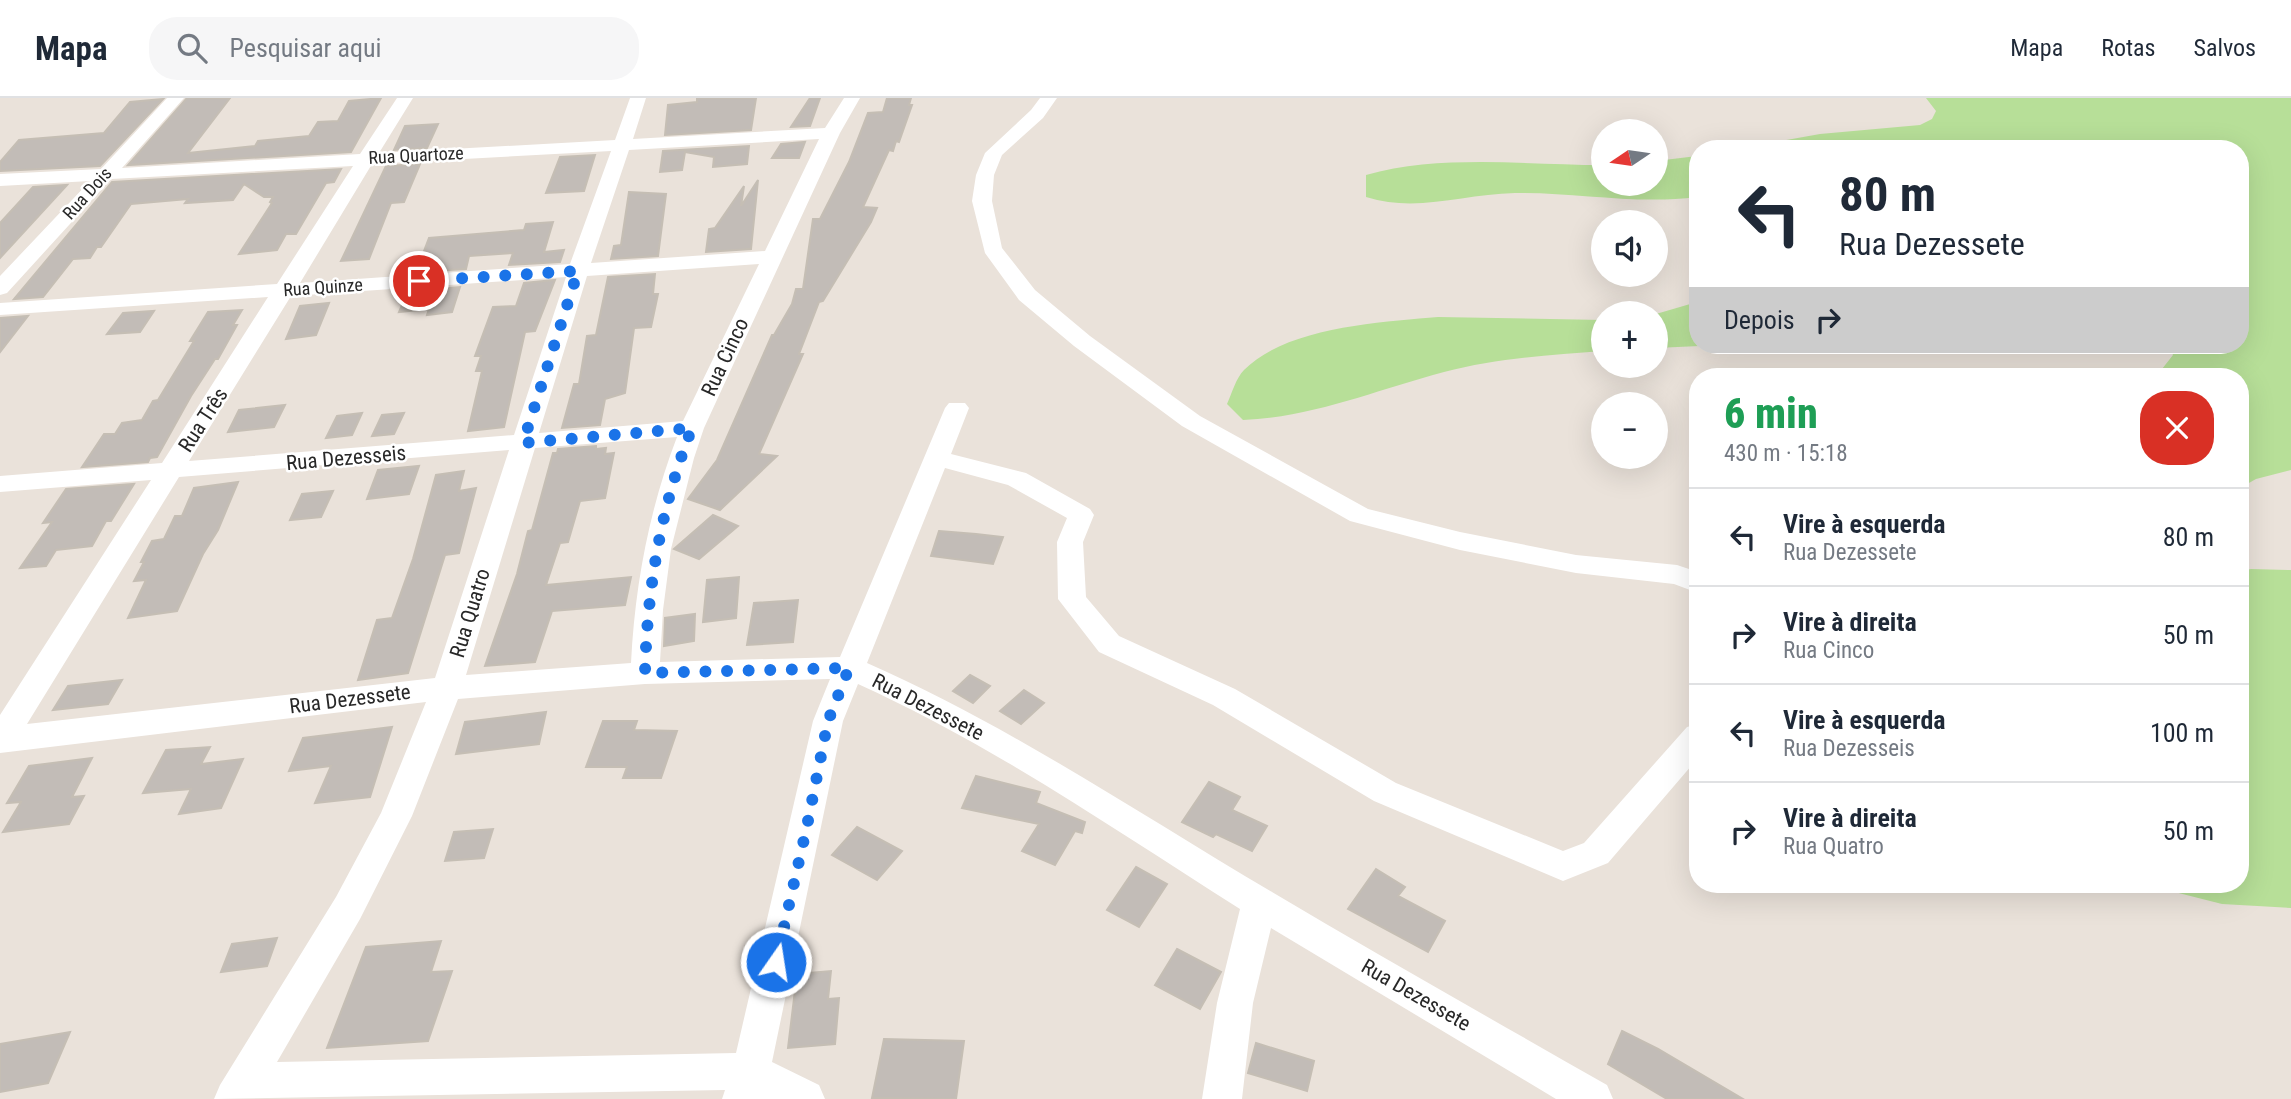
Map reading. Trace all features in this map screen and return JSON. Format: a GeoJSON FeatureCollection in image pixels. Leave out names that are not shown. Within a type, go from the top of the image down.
{"type":"FeatureCollection","features":[{"type":"Feature","properties":{"kind":"street","name":"Rua Dois"},"geometry":{"type":"LineString","coordinates":[[0,289],[176,98]]}},
{"type":"Feature","properties":{"kind":"street","name":"Rua Três"},"geometry":{"type":"LineString","coordinates":[[1,740],[405,98]]}},
{"type":"Feature","properties":{"kind":"street","name":"Rua Quatro"},"geometry":{"type":"LineString","coordinates":[[239,1091],[348,908],[396,816],[447,688],[578,271],[638,98]]}},
{"type":"Feature","properties":{"kind":"street","name":"Rua Cinco"},"geometry":{"type":"LineString","coordinates":[[645,673],[646,625],[656,556],[667,499],[692,428],[831,133],[852,98]]}},
{"type":"Feature","properties":{"kind":"street"},"geometry":{"type":"LineString","coordinates":[[1049,98],[1037,114],[994,153],[985,175],[982,201],[992,249],[1027,295],[1082,341],[1191,421],[1359,515],[1460,541],[1576,564],[1677,575],[1689,580]]}},
{"type":"Feature","properties":{"kind":"street","name":"Rua Quartoze"},"geometry":{"type":"LineString","coordinates":[[0,180],[831,133]]}},
{"type":"Feature","properties":{"kind":"street","name":"Rua Quinze"},"geometry":{"type":"LineString","coordinates":[[0,309],[773,257]]}},
{"type":"Feature","properties":{"kind":"street"},"geometry":{"type":"LineString","coordinates":[[746,1085],[807,826],[828,721],[957,408]]}},
{"type":"Feature","properties":{"kind":"street","name":"Rua Dezesseis"},"geometry":{"type":"LineString","coordinates":[[0,484],[692,428]]}},
{"type":"Feature","properties":{"kind":"street"},"geometry":{"type":"LineString","coordinates":[[937,458],[1017,479],[1081,515],[1070,542],[1072,599],[1109,644],[1224,698],[1385,792],[1563,866],[1596,853],[1689,746]]}},
{"type":"Feature","properties":{"kind":"street","name":"Rua Dezessete"},"geometry":{"type":"LineString","coordinates":[[1,740],[447,688],[645,673],[849,668],[917,698],[1022,755],[1259,903],[1593,1099]]}},
{"type":"Feature","properties":{"kind":"street"},"geometry":{"type":"LineString","coordinates":[[1222,1099],[1234,1003],[1259,903]]}},
{"type":"Feature","properties":{"kind":"street"},"geometry":{"type":"LineString","coordinates":[[239,1091],[746,1085],[805,1099]]}},
{"type":"Feature","properties":{"kind":"green space"},"geometry":{"type":"Polygon","coordinates":[[[1926,98],[2291,98],[2291,470],[2249,483],[2249,368],[2163,368],[2173,354],[2249,354],[2249,140],[1786,140],[1820,134],[1920,125],[1932,119],[1936,111],[1926,98]]]}},
{"type":"Feature","properties":{"kind":"green space"},"geometry":{"type":"Polygon","coordinates":[[[1689,157],[1689,198],[1651,200],[1515,193],[1403,203],[1366,197],[1366,175],[1424,165],[1484,162],[1591,165],[1591,196],[1668,196],[1668,160],[1689,157]]]}},
{"type":"Feature","properties":{"kind":"green space"},"geometry":{"type":"Polygon","coordinates":[[[1689,304],[1689,346],[1668,347],[1668,310],[1689,304]]]}},
{"type":"Feature","properties":{"kind":"green space"},"geometry":{"type":"Polygon","coordinates":[[[1438,317],[1591,320],[1591,352],[1483,363],[1345,402],[1269,418],[1243,420],[1227,404],[1236,381],[1244,370],[1284,344],[1335,329],[1438,317]]]}},
{"type":"Feature","properties":{"kind":"green space"},"geometry":{"type":"Polygon","coordinates":[[[2249,569],[2291,570],[2291,908],[2222,904],[2179,893],[2249,893],[2249,569]]]}},
{"type":"Feature","properties":{"kind":"building"},"geometry":{"type":"Polygon","coordinates":[[[187,98],[230,98],[188,153],[255,146],[258,141],[309,136],[318,122],[338,121],[349,101],[381,98],[351,152],[128,165],[187,98]]]}},
{"type":"Feature","properties":{"kind":"building"},"geometry":{"type":"Polygon","coordinates":[[[697,98],[756,98],[751,130],[665,135],[668,105],[697,102],[697,98]]]}},
{"type":"Feature","properties":{"kind":"building"},"geometry":{"type":"Polygon","coordinates":[[[810,98],[820,98],[810,126],[791,127],[810,98]]]}},
{"type":"Feature","properties":{"kind":"building"},"geometry":{"type":"Polygon","coordinates":[[[887,98],[911,98],[909,105],[912,105],[899,142],[896,141],[893,151],[889,150],[863,207],[877,208],[871,222],[823,301],[819,302],[799,354],[803,354],[759,454],[777,456],[720,510],[688,499],[717,460],[772,335],[792,304],[796,289],[803,289],[813,219],[820,219],[849,162],[868,113],[883,112],[887,98]]]}},
{"type":"Feature","properties":{"kind":"building"},"geometry":{"type":"Polygon","coordinates":[[[163,99],[100,166],[0,171],[0,162],[19,140],[104,133],[130,102],[163,99]]]}},
{"type":"Feature","properties":{"kind":"building"},"geometry":{"type":"Polygon","coordinates":[[[438,124],[427,148],[394,150],[405,126],[438,124]]]}},
{"type":"Feature","properties":{"kind":"building"},"geometry":{"type":"Polygon","coordinates":[[[805,142],[799,158],[772,158],[781,144],[805,142]]]}},
{"type":"Feature","properties":{"kind":"building"},"geometry":{"type":"Polygon","coordinates":[[[749,146],[747,164],[713,167],[714,157],[685,152],[682,170],[660,172],[663,151],[749,146]]]}},
{"type":"Feature","properties":{"kind":"building"},"geometry":{"type":"Polygon","coordinates":[[[595,155],[584,191],[546,193],[560,157],[595,155]]]}},
{"type":"Feature","properties":{"kind":"building"},"geometry":{"type":"Polygon","coordinates":[[[420,164],[404,202],[391,203],[369,259],[341,261],[386,166],[420,164]]]}},
{"type":"Feature","properties":{"kind":"building"},"geometry":{"type":"Polygon","coordinates":[[[341,169],[334,182],[326,183],[296,234],[286,234],[277,250],[239,254],[272,203],[270,202],[273,197],[264,197],[244,184],[233,200],[185,203],[188,199],[131,204],[101,247],[97,247],[90,258],[73,259],[43,297],[14,299],[112,182],[341,169]]]}},
{"type":"Feature","properties":{"kind":"building"},"geometry":{"type":"Polygon","coordinates":[[[758,180],[751,249],[706,252],[709,229],[715,228],[744,186],[741,206],[758,180]]]}},
{"type":"Feature","properties":{"kind":"building"},"geometry":{"type":"Polygon","coordinates":[[[67,185],[0,258],[0,223],[33,187],[67,185]]]}},
{"type":"Feature","properties":{"kind":"building"},"geometry":{"type":"Polygon","coordinates":[[[629,192],[666,194],[658,256],[611,259],[614,246],[621,245],[629,192]]]}},
{"type":"Feature","properties":{"kind":"building"},"geometry":{"type":"Polygon","coordinates":[[[553,222],[544,252],[564,250],[560,262],[509,265],[513,253],[469,256],[466,269],[416,272],[429,238],[524,230],[526,224],[553,222]]]}},
{"type":"Feature","properties":{"kind":"building"},"geometry":{"type":"Polygon","coordinates":[[[655,274],[653,294],[658,294],[651,327],[634,328],[625,393],[605,399],[600,425],[562,428],[574,384],[579,384],[587,336],[596,335],[608,277],[655,274]]]}},
{"type":"Feature","properties":{"kind":"building"},"geometry":{"type":"Polygon","coordinates":[[[555,280],[535,331],[525,332],[504,427],[468,431],[482,371],[476,371],[481,356],[475,356],[493,307],[516,306],[524,283],[555,280]]]}},
{"type":"Feature","properties":{"kind":"building"},"geometry":{"type":"Polygon","coordinates":[[[460,287],[452,312],[427,315],[429,309],[399,312],[408,291],[460,287]]]}},
{"type":"Feature","properties":{"kind":"building"},"geometry":{"type":"Polygon","coordinates":[[[329,303],[316,335],[286,339],[300,306],[329,303]]]}},
{"type":"Feature","properties":{"kind":"building"},"geometry":{"type":"Polygon","coordinates":[[[242,310],[233,325],[237,325],[218,359],[215,359],[191,396],[157,457],[150,458],[148,462],[82,467],[104,434],[115,434],[122,423],[142,420],[153,401],[158,400],[194,341],[190,341],[208,312],[242,310]]]}},
{"type":"Feature","properties":{"kind":"building"},"geometry":{"type":"Polygon","coordinates":[[[154,311],[140,332],[107,334],[123,313],[154,311]]]}},
{"type":"Feature","properties":{"kind":"building"},"geometry":{"type":"Polygon","coordinates":[[[28,316],[0,352],[0,318],[28,316]]]}},
{"type":"Feature","properties":{"kind":"building"},"geometry":{"type":"Polygon","coordinates":[[[285,405],[274,427],[228,432],[239,410],[285,405]]]}},
{"type":"Feature","properties":{"kind":"building"},"geometry":{"type":"Polygon","coordinates":[[[362,413],[352,435],[326,438],[337,416],[362,413]]]}},
{"type":"Feature","properties":{"kind":"building"},"geometry":{"type":"Polygon","coordinates":[[[404,413],[394,434],[372,436],[382,415],[404,413]]]}},
{"type":"Feature","properties":{"kind":"building"},"geometry":{"type":"Polygon","coordinates":[[[596,446],[596,449],[606,448],[605,454],[614,453],[605,498],[580,501],[568,542],[560,543],[546,585],[631,577],[625,605],[552,611],[535,662],[485,666],[517,574],[528,531],[532,530],[553,453],[557,453],[558,449],[596,446]]]}},
{"type":"Feature","properties":{"kind":"building"},"geometry":{"type":"Polygon","coordinates":[[[419,466],[409,494],[367,499],[378,470],[419,466]]]}},
{"type":"Feature","properties":{"kind":"building"},"geometry":{"type":"Polygon","coordinates":[[[464,471],[459,491],[476,488],[459,553],[445,555],[408,673],[358,680],[377,620],[392,618],[413,559],[436,475],[464,471]]]}},
{"type":"Feature","properties":{"kind":"building"},"geometry":{"type":"Polygon","coordinates":[[[238,482],[218,530],[203,554],[177,611],[128,618],[146,580],[134,581],[144,562],[141,562],[152,541],[164,539],[175,516],[182,516],[194,488],[238,482]]]}},
{"type":"Feature","properties":{"kind":"building"},"geometry":{"type":"Polygon","coordinates":[[[134,484],[111,521],[106,521],[92,546],[56,550],[46,566],[20,568],[52,522],[43,523],[66,489],[134,484]]]}},
{"type":"Feature","properties":{"kind":"building"},"geometry":{"type":"Polygon","coordinates":[[[333,491],[321,517],[290,520],[302,494],[333,491]]]}},
{"type":"Feature","properties":{"kind":"building"},"geometry":{"type":"Polygon","coordinates":[[[713,515],[738,526],[699,559],[674,549],[713,515]]]}},
{"type":"Feature","properties":{"kind":"building"},"geometry":{"type":"Polygon","coordinates":[[[939,531],[1003,537],[993,564],[931,556],[939,531]]]}},
{"type":"Feature","properties":{"kind":"building"},"geometry":{"type":"Polygon","coordinates":[[[739,577],[736,618],[703,622],[707,580],[739,577]]]}},
{"type":"Feature","properties":{"kind":"building"},"geometry":{"type":"Polygon","coordinates":[[[798,600],[793,642],[747,645],[754,603],[798,600]]]}},
{"type":"Feature","properties":{"kind":"building"},"geometry":{"type":"Polygon","coordinates":[[[695,614],[694,641],[664,646],[665,618],[695,614]]]}},
{"type":"Feature","properties":{"kind":"building"},"geometry":{"type":"Polygon","coordinates":[[[970,675],[990,686],[973,703],[953,691],[970,675]]]}},
{"type":"Feature","properties":{"kind":"building"},"geometry":{"type":"Polygon","coordinates":[[[122,680],[108,704],[53,710],[68,686],[122,680]]]}},
{"type":"Feature","properties":{"kind":"building"},"geometry":{"type":"Polygon","coordinates":[[[1024,690],[1044,703],[1021,724],[1000,711],[1024,690]]]}},
{"type":"Feature","properties":{"kind":"building"},"geometry":{"type":"Polygon","coordinates":[[[546,712],[539,744],[456,754],[465,722],[546,712]]]}},
{"type":"Feature","properties":{"kind":"building"},"geometry":{"type":"Polygon","coordinates":[[[603,721],[637,721],[634,730],[677,731],[661,778],[623,778],[627,767],[586,767],[603,721]]]}},
{"type":"Feature","properties":{"kind":"building"},"geometry":{"type":"Polygon","coordinates":[[[392,727],[370,797],[315,803],[331,766],[289,771],[303,738],[392,727]]]}},
{"type":"Feature","properties":{"kind":"building"},"geometry":{"type":"Polygon","coordinates":[[[210,747],[201,764],[243,759],[221,808],[179,814],[191,789],[143,793],[166,750],[210,747]]]}},
{"type":"Feature","properties":{"kind":"building"},"geometry":{"type":"Polygon","coordinates":[[[92,758],[72,797],[84,796],[69,824],[3,832],[21,802],[7,803],[29,766],[92,758]]]}},
{"type":"Feature","properties":{"kind":"building"},"geometry":{"type":"Polygon","coordinates":[[[976,776],[1040,792],[1036,803],[1085,822],[1082,833],[1075,831],[1055,865],[1022,851],[1039,824],[962,808],[976,776]]]}},
{"type":"Feature","properties":{"kind":"building"},"geometry":{"type":"Polygon","coordinates":[[[1209,782],[1240,797],[1232,810],[1267,826],[1252,851],[1182,822],[1209,782]]]}},
{"type":"Feature","properties":{"kind":"building"},"geometry":{"type":"Polygon","coordinates":[[[857,827],[902,851],[877,880],[832,855],[857,827]]]}},
{"type":"Feature","properties":{"kind":"building"},"geometry":{"type":"Polygon","coordinates":[[[493,829],[484,858],[445,861],[454,832],[493,829]]]}},
{"type":"Feature","properties":{"kind":"building"},"geometry":{"type":"Polygon","coordinates":[[[1136,867],[1167,884],[1139,927],[1107,910],[1136,867]]]}},
{"type":"Feature","properties":{"kind":"building"},"geometry":{"type":"Polygon","coordinates":[[[1376,869],[1405,887],[1398,896],[1445,921],[1428,952],[1348,909],[1376,869]]]}},
{"type":"Feature","properties":{"kind":"building"},"geometry":{"type":"Polygon","coordinates":[[[277,938],[267,966],[221,972],[232,944],[277,938]]]}},
{"type":"Feature","properties":{"kind":"building"},"geometry":{"type":"Polygon","coordinates":[[[441,941],[431,972],[452,971],[428,1041],[327,1048],[366,947],[441,941]]]}},
{"type":"Feature","properties":{"kind":"building"},"geometry":{"type":"Polygon","coordinates":[[[1177,949],[1221,972],[1200,1009],[1155,985],[1177,949]]]}},
{"type":"Feature","properties":{"kind":"building"},"geometry":{"type":"Polygon","coordinates":[[[831,971],[828,999],[839,998],[835,1044],[788,1048],[797,974],[831,971]]]}},
{"type":"Feature","properties":{"kind":"building"},"geometry":{"type":"Polygon","coordinates":[[[1622,1031],[1743,1099],[1667,1099],[1608,1064],[1622,1031]]]}},
{"type":"Feature","properties":{"kind":"building"},"geometry":{"type":"Polygon","coordinates":[[[70,1032],[48,1083],[0,1092],[0,1044],[70,1032]]]}},
{"type":"Feature","properties":{"kind":"building"},"geometry":{"type":"Polygon","coordinates":[[[884,1039],[964,1041],[956,1099],[872,1098],[884,1039]]]}},
{"type":"Feature","properties":{"kind":"building"},"geometry":{"type":"Polygon","coordinates":[[[1256,1043],[1314,1061],[1307,1091],[1248,1073],[1256,1043]]]}},
{"type":"Feature","properties":{"kind":"route"},"geometry":{"type":"LineString","coordinates":[[419,281],[578,271],[523,443],[692,428],[667,499],[656,556],[646,625],[645,673],[849,668],[828,721],[776,962]]}}]}
